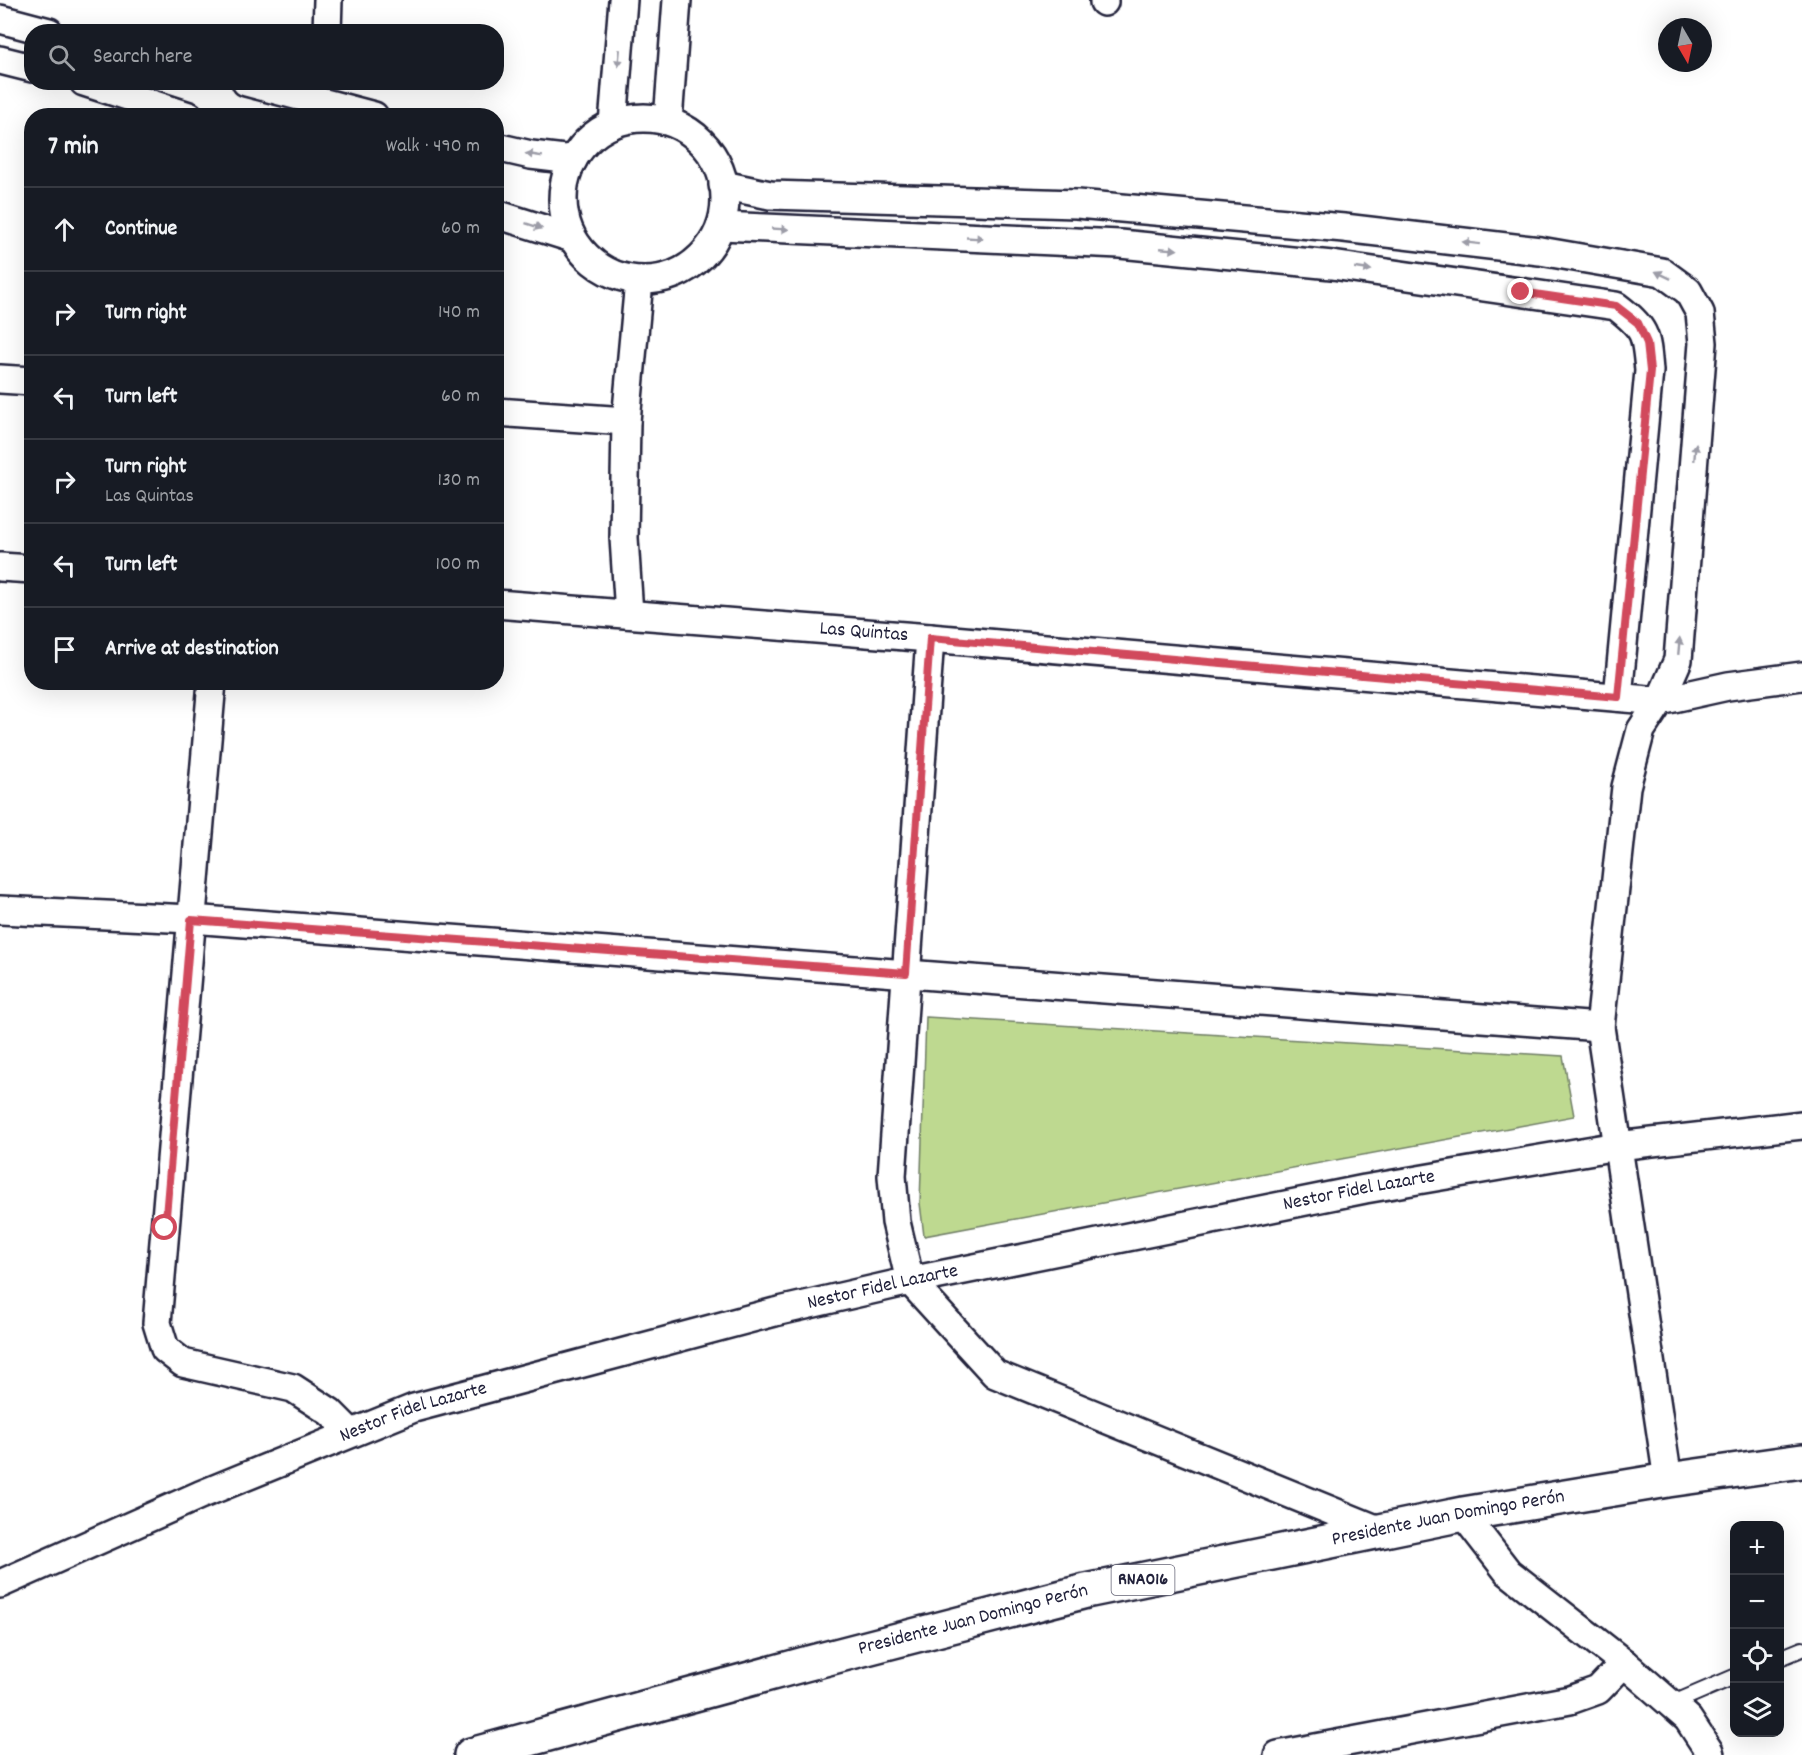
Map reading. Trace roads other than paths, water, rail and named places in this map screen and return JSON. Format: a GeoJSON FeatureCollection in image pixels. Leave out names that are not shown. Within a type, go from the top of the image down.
{"type":"FeatureCollection","features":[{"type":"Feature","properties":{"kind":"main road","name":"Presidente Juan Domingo Perón"},"geometry":{"type":"LineString","coordinates":[[471,1755],[805,1664],[1086,1592],[1463,1514],[1668,1480],[1802,1461]]}},
{"type":"Feature","properties":{"kind":"street"},"geometry":{"type":"LineString","coordinates":[[327,24],[328,0]]}},
{"type":"Feature","properties":{"kind":"street"},"geometry":{"type":"LineString","coordinates":[[614,124],[623,0]]}},
{"type":"Feature","properties":{"kind":"street"},"geometry":{"type":"LineString","coordinates":[[668,121],[677,0]]}},
{"type":"Feature","properties":{"kind":"street"},"geometry":{"type":"LineString","coordinates":[[0,19],[24,25]]}},
{"type":"Feature","properties":{"kind":"street"},"geometry":{"type":"LineString","coordinates":[[0,60],[24,66]]}},
{"type":"Feature","properties":{"kind":"street"},"geometry":{"type":"LineString","coordinates":[[109,90],[164,108]]}},
{"type":"Feature","properties":{"kind":"street"},"geometry":{"type":"LineString","coordinates":[[303,90],[324,93],[357,108]]}},
{"type":"Feature","properties":{"kind":"street"},"geometry":{"type":"LineString","coordinates":[[641,118],[668,121],[691,133],[710,151],[722,174],[726,200],[721,226],[709,249],[690,267],[665,278],[639,281],[612,275],[589,260],[572,238],[563,213],[563,185],[573,160],[590,138],[614,124],[641,118]]}},
{"type":"Feature","properties":{"kind":"street"},"geometry":{"type":"LineString","coordinates":[[504,149],[573,160]]}},
{"type":"Feature","properties":{"kind":"street"},"geometry":{"type":"LineString","coordinates":[[723,184],[770,195],[1077,204],[1344,228],[1540,251],[1662,272],[1688,291],[1700,313],[1703,343],[1677,660],[1660,701],[1641,730],[1626,787],[1600,1027],[1668,1480]]}},
{"type":"Feature","properties":{"kind":"street"},"geometry":{"type":"LineString","coordinates":[[504,217],[572,238]]}},
{"type":"Feature","properties":{"kind":"street"},"geometry":{"type":"LineString","coordinates":[[721,226],[1120,244],[1332,265],[1616,306],[1638,323],[1647,343],[1650,371],[1618,697]]}},
{"type":"Feature","properties":{"kind":"street"},"geometry":{"type":"LineString","coordinates":[[628,614],[624,538],[626,421],[639,281]]}},
{"type":"Feature","properties":{"kind":"street"},"geometry":{"type":"LineString","coordinates":[[0,379],[24,380]]}},
{"type":"Feature","properties":{"kind":"street"},"geometry":{"type":"LineString","coordinates":[[504,413],[626,421]]}},
{"type":"Feature","properties":{"kind":"street"},"geometry":{"type":"LineString","coordinates":[[0,567],[24,568]]}},
{"type":"Feature","properties":{"kind":"street","name":"Las Quintas"},"geometry":{"type":"LineString","coordinates":[[504,605],[930,638],[1660,701],[1728,686],[1802,676]]}},
{"type":"Feature","properties":{"kind":"street"},"geometry":{"type":"LineString","coordinates":[[930,638],[891,1176],[896,1222],[910,1281],[995,1374],[1382,1531]]}},
{"type":"Feature","properties":{"kind":"street"},"geometry":{"type":"LineString","coordinates":[[211,690],[157,1323],[165,1349],[183,1363],[292,1388],[330,1412],[351,1432]]}},
{"type":"Feature","properties":{"kind":"street"},"geometry":{"type":"LineString","coordinates":[[0,910],[191,920],[1600,1027]]}},
{"type":"Feature","properties":{"kind":"street","name":"Nestor Fidel Lazarte"},"geometry":{"type":"LineString","coordinates":[[0,1584],[200,1495],[414,1408],[775,1312],[910,1281],[1365,1190],[1617,1146],[1802,1125]]}},
{"type":"Feature","properties":{"kind":"street"},"geometry":{"type":"LineString","coordinates":[[1463,1514],[1508,1572],[1624,1663],[1688,1719],[1710,1755]]}},
{"type":"Feature","properties":{"kind":"street"},"geometry":{"type":"LineString","coordinates":[[1278,1755],[1570,1700],[1598,1690],[1624,1663]]}},
{"type":"Feature","properties":{"kind":"lane"},"geometry":{"type":"LineString","coordinates":[[1784,1656],[1802,1649]]}},
{"type":"Feature","properties":{"kind":"lane"},"geometry":{"type":"LineString","coordinates":[[1671,1704],[1730,1679]]}}]}
